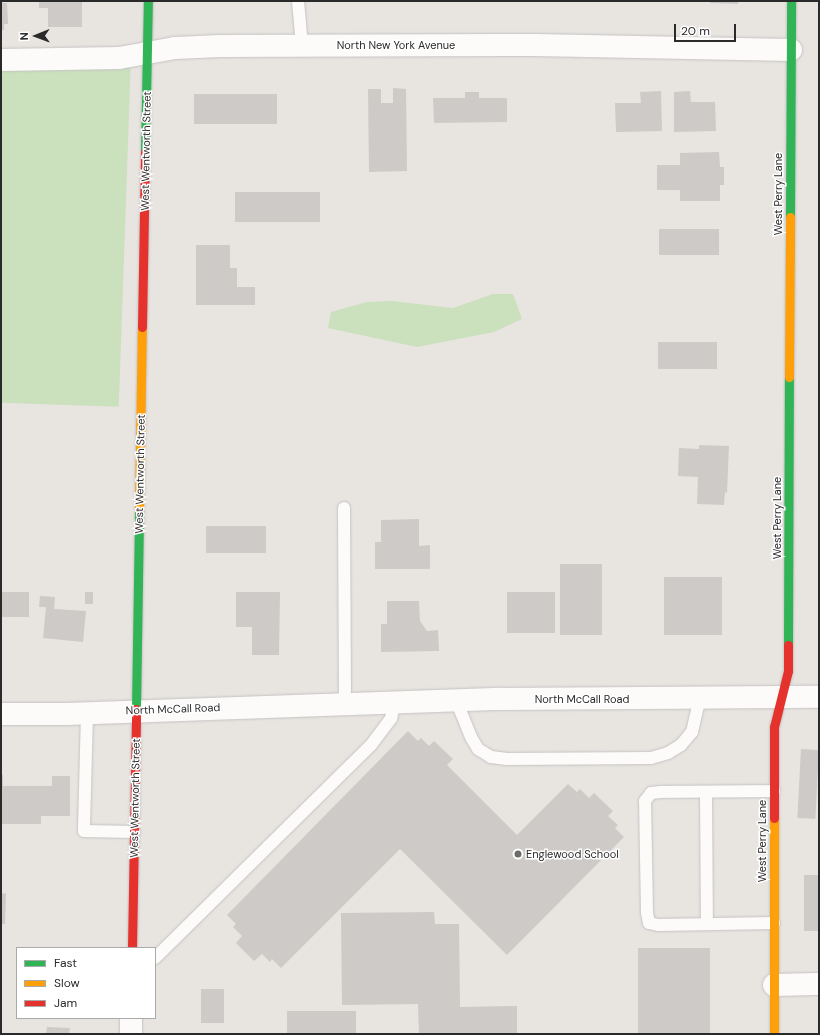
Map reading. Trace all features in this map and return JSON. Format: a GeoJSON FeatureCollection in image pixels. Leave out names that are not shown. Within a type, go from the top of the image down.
{"type":"FeatureCollection","features":[{"type":"Feature","properties":{"kind":"street","name":"West Wentworth Street"},"geometry":{"type":"LineString","coordinates":[[132,947],[148,1]]}},
{"type":"Feature","properties":{"kind":"street","name":"West Perry Lane"},"geometry":{"type":"LineString","coordinates":[[774,1034],[774,726],[788,671],[791,1]]}},
{"type":"Feature","properties":{"kind":"street","name":"North New York Avenue"},"geometry":{"type":"LineString","coordinates":[[1,60],[119,58],[175,48],[220,46],[535,45],[791,50]]}},
{"type":"Feature","properties":{"kind":"street","name":"North McCall Road"},"geometry":{"type":"LineString","coordinates":[[1,714],[87,713],[456,700],[819,698]]}},
{"type":"Feature","properties":{"kind":"street"},"geometry":{"type":"LineString","coordinates":[[774,985],[819,984]]}},
{"type":"Feature","properties":{"kind":"street"},"geometry":{"type":"LineString","coordinates":[[131,1019],[131,1034]]}},
{"type":"Feature","properties":{"kind":"lane"},"geometry":{"type":"LineString","coordinates":[[298,1],[302,46]]}},
{"type":"Feature","properties":{"kind":"lane"},"geometry":{"type":"LineString","coordinates":[[344,508],[345,703]]}},
{"type":"Feature","properties":{"kind":"lane"},"geometry":{"type":"LineString","coordinates":[[456,700],[471,737],[478,749],[491,757],[507,759],[651,758],[668,753],[681,745],[692,732],[700,698]]}},
{"type":"Feature","properties":{"kind":"lane"},"geometry":{"type":"LineString","coordinates":[[156,957],[371,745],[391,718],[395,702]]}},
{"type":"Feature","properties":{"kind":"lane"},"geometry":{"type":"LineString","coordinates":[[87,713],[84,831],[134,832]]}},
{"type":"Feature","properties":{"kind":"lane"},"geometry":{"type":"LineString","coordinates":[[774,791],[660,792],[651,794],[645,801],[647,913],[649,923],[658,925],[774,923]]}},
{"type":"Feature","properties":{"kind":"lane"},"geometry":{"type":"LineString","coordinates":[[706,792],[707,924]]}},
{"type":"Feature","properties":{"kind":"green space"},"geometry":{"type":"Polygon","coordinates":[[[1,51],[131,56],[119,407],[1,403],[1,51]]]}},
{"type":"Feature","properties":{"kind":"green space"},"geometry":{"type":"Polygon","coordinates":[[[493,294],[513,294],[522,319],[494,332],[417,347],[328,328],[331,312],[367,302],[392,301],[453,308],[493,294]]]}},
{"type":"Feature","properties":{"kind":"building"},"geometry":{"type":"Polygon","coordinates":[[[39,1],[82,1],[82,27],[48,27],[48,8],[39,8],[39,1]]]}},
{"type":"Feature","properties":{"kind":"building"},"geometry":{"type":"Polygon","coordinates":[[[710,1],[738,1],[738,4],[710,3],[710,1]]]}},
{"type":"Feature","properties":{"kind":"building"},"geometry":{"type":"Polygon","coordinates":[[[1,3],[7,3],[8,24],[4,24],[4,30],[1,30],[1,3]]]}},
{"type":"Feature","properties":{"kind":"building"},"geometry":{"type":"Polygon","coordinates":[[[393,88],[406,89],[407,171],[369,172],[368,89],[381,89],[381,103],[393,103],[393,88]]]}},
{"type":"Feature","properties":{"kind":"building"},"geometry":{"type":"Polygon","coordinates":[[[661,91],[662,131],[616,132],[615,103],[641,103],[640,92],[661,91]]]}},
{"type":"Feature","properties":{"kind":"building"},"geometry":{"type":"Polygon","coordinates":[[[690,91],[691,102],[715,102],[716,131],[674,132],[674,92],[690,91]]]}},
{"type":"Feature","properties":{"kind":"building"},"geometry":{"type":"Polygon","coordinates":[[[465,92],[479,92],[479,98],[507,98],[507,122],[434,123],[433,98],[465,98],[465,92]]]}},
{"type":"Feature","properties":{"kind":"building"},"geometry":{"type":"Polygon","coordinates":[[[194,94],[277,94],[277,124],[194,124],[194,94]]]}},
{"type":"Feature","properties":{"kind":"building"},"geometry":{"type":"Polygon","coordinates":[[[719,152],[720,167],[724,167],[724,185],[720,185],[720,201],[680,201],[680,190],[657,190],[657,165],[680,165],[680,153],[719,152]]]}},
{"type":"Feature","properties":{"kind":"building"},"geometry":{"type":"Polygon","coordinates":[[[235,192],[320,192],[320,222],[235,222],[235,192]]]}},
{"type":"Feature","properties":{"kind":"building"},"geometry":{"type":"Polygon","coordinates":[[[659,229],[719,229],[719,255],[659,255],[659,229]]]}},
{"type":"Feature","properties":{"kind":"building"},"geometry":{"type":"Polygon","coordinates":[[[196,245],[230,245],[230,268],[237,268],[237,287],[255,287],[255,305],[196,305],[196,245]]]}},
{"type":"Feature","properties":{"kind":"building"},"geometry":{"type":"Polygon","coordinates":[[[658,342],[717,342],[717,369],[658,369],[658,342]]]}},
{"type":"Feature","properties":{"kind":"building"},"geometry":{"type":"Polygon","coordinates":[[[699,445],[729,446],[727,493],[725,492],[724,505],[697,504],[698,477],[678,476],[679,448],[699,449],[699,445]]]}},
{"type":"Feature","properties":{"kind":"building"},"geometry":{"type":"Polygon","coordinates":[[[419,519],[419,546],[430,545],[430,569],[375,569],[375,542],[381,542],[381,520],[419,519]]]}},
{"type":"Feature","properties":{"kind":"building"},"geometry":{"type":"Polygon","coordinates":[[[206,526],[266,526],[266,553],[206,553],[206,526]]]}},
{"type":"Feature","properties":{"kind":"building"},"geometry":{"type":"Polygon","coordinates":[[[560,564],[602,564],[602,635],[560,635],[560,564]]]}},
{"type":"Feature","properties":{"kind":"building"},"geometry":{"type":"Polygon","coordinates":[[[664,577],[722,577],[722,635],[664,635],[664,577]]]}},
{"type":"Feature","properties":{"kind":"building"},"geometry":{"type":"Polygon","coordinates":[[[1,592],[29,592],[29,617],[1,617],[1,592]]]}},
{"type":"Feature","properties":{"kind":"building"},"geometry":{"type":"Polygon","coordinates":[[[85,592],[93,592],[93,604],[85,604],[85,592]]]}},
{"type":"Feature","properties":{"kind":"building"},"geometry":{"type":"Polygon","coordinates":[[[236,592],[280,592],[279,655],[252,655],[252,627],[236,627],[236,592]]]}},
{"type":"Feature","properties":{"kind":"building"},"geometry":{"type":"Polygon","coordinates":[[[507,592],[555,592],[555,633],[507,633],[507,592]]]}},
{"type":"Feature","properties":{"kind":"building"},"geometry":{"type":"Polygon","coordinates":[[[40,596],[55,597],[54,609],[86,611],[83,642],[43,638],[46,607],[39,607],[40,596]]]}},
{"type":"Feature","properties":{"kind":"building"},"geometry":{"type":"Polygon","coordinates":[[[387,601],[419,601],[420,621],[427,631],[438,630],[439,651],[381,652],[381,624],[387,624],[387,601]]]}},
{"type":"Feature","properties":{"kind":"building"},"geometry":{"type":"Polygon","coordinates":[[[408,731],[418,741],[421,738],[429,746],[434,741],[453,759],[447,765],[517,835],[568,784],[577,792],[580,789],[589,798],[594,793],[613,811],[608,816],[618,825],[615,828],[624,837],[507,955],[400,849],[281,968],[272,959],[270,962],[262,954],[254,961],[236,943],[242,936],[233,927],[236,924],[227,915],[408,731]]]}},
{"type":"Feature","properties":{"kind":"building"},"geometry":{"type":"Polygon","coordinates":[[[801,749],[819,750],[815,819],[797,818],[801,749]]]}},
{"type":"Feature","properties":{"kind":"building"},"geometry":{"type":"Polygon","coordinates":[[[1,775],[3,775],[3,786],[52,786],[52,776],[70,776],[70,816],[41,816],[41,824],[1,824],[1,775]]]}},
{"type":"Feature","properties":{"kind":"building"},"geometry":{"type":"Polygon","coordinates":[[[804,875],[819,875],[819,931],[804,931],[804,875]]]}},
{"type":"Feature","properties":{"kind":"building"},"geometry":{"type":"Polygon","coordinates":[[[6,893],[5,924],[1,924],[1,894],[6,893]]]}},
{"type":"Feature","properties":{"kind":"building"},"geometry":{"type":"Polygon","coordinates":[[[434,912],[435,924],[459,924],[460,1007],[517,1006],[517,1034],[419,1034],[418,1004],[342,1005],[341,913],[434,912]]]}},
{"type":"Feature","properties":{"kind":"building"},"geometry":{"type":"Polygon","coordinates":[[[638,948],[710,948],[710,1034],[638,1034],[638,948]]]}},
{"type":"Feature","properties":{"kind":"building"},"geometry":{"type":"Polygon","coordinates":[[[201,989],[224,989],[224,1023],[201,1023],[201,989]]]}},
{"type":"Feature","properties":{"kind":"building"},"geometry":{"type":"Polygon","coordinates":[[[287,1011],[356,1011],[356,1034],[287,1034],[287,1011]]]}},
{"type":"Feature","properties":{"kind":"building"},"geometry":{"type":"Polygon","coordinates":[[[47,1027],[70,1028],[69,1034],[46,1034],[47,1027]]]}},
{"type":"Feature","properties":{"kind":"traffic: fast"},"geometry":{"type":"LineString","coordinates":[[145,152],[148,1]]}},
{"type":"Feature","properties":{"kind":"traffic: fast"},"geometry":{"type":"LineString","coordinates":[[790,217],[791,1]]}},
{"type":"Feature","properties":{"kind":"traffic: fast"},"geometry":{"type":"LineString","coordinates":[[788,645],[789,377]]}},
{"type":"Feature","properties":{"kind":"traffic: fast"},"geometry":{"type":"LineString","coordinates":[[136,709],[139,510]]}},
{"type":"Feature","properties":{"kind":"traffic: slow"},"geometry":{"type":"LineString","coordinates":[[789,377],[790,217]]}},
{"type":"Feature","properties":{"kind":"traffic: slow"},"geometry":{"type":"LineString","coordinates":[[139,510],[142,327]]}},
{"type":"Feature","properties":{"kind":"traffic: slow"},"geometry":{"type":"LineString","coordinates":[[774,818],[774,1034]]}},
{"type":"Feature","properties":{"kind":"traffic: jam"},"geometry":{"type":"LineString","coordinates":[[142,327],[145,152]]}},
{"type":"Feature","properties":{"kind":"traffic: jam"},"geometry":{"type":"LineString","coordinates":[[774,818],[774,727],[788,671],[788,645]]}},
{"type":"Feature","properties":{"kind":"traffic: jam"},"geometry":{"type":"LineString","coordinates":[[132,947],[136,709]]}},
{"type":"Feature","properties":{"kind":"place","name":"Englewood School"},"geometry":{"type":"Point","coordinates":[518,854]}}]}
